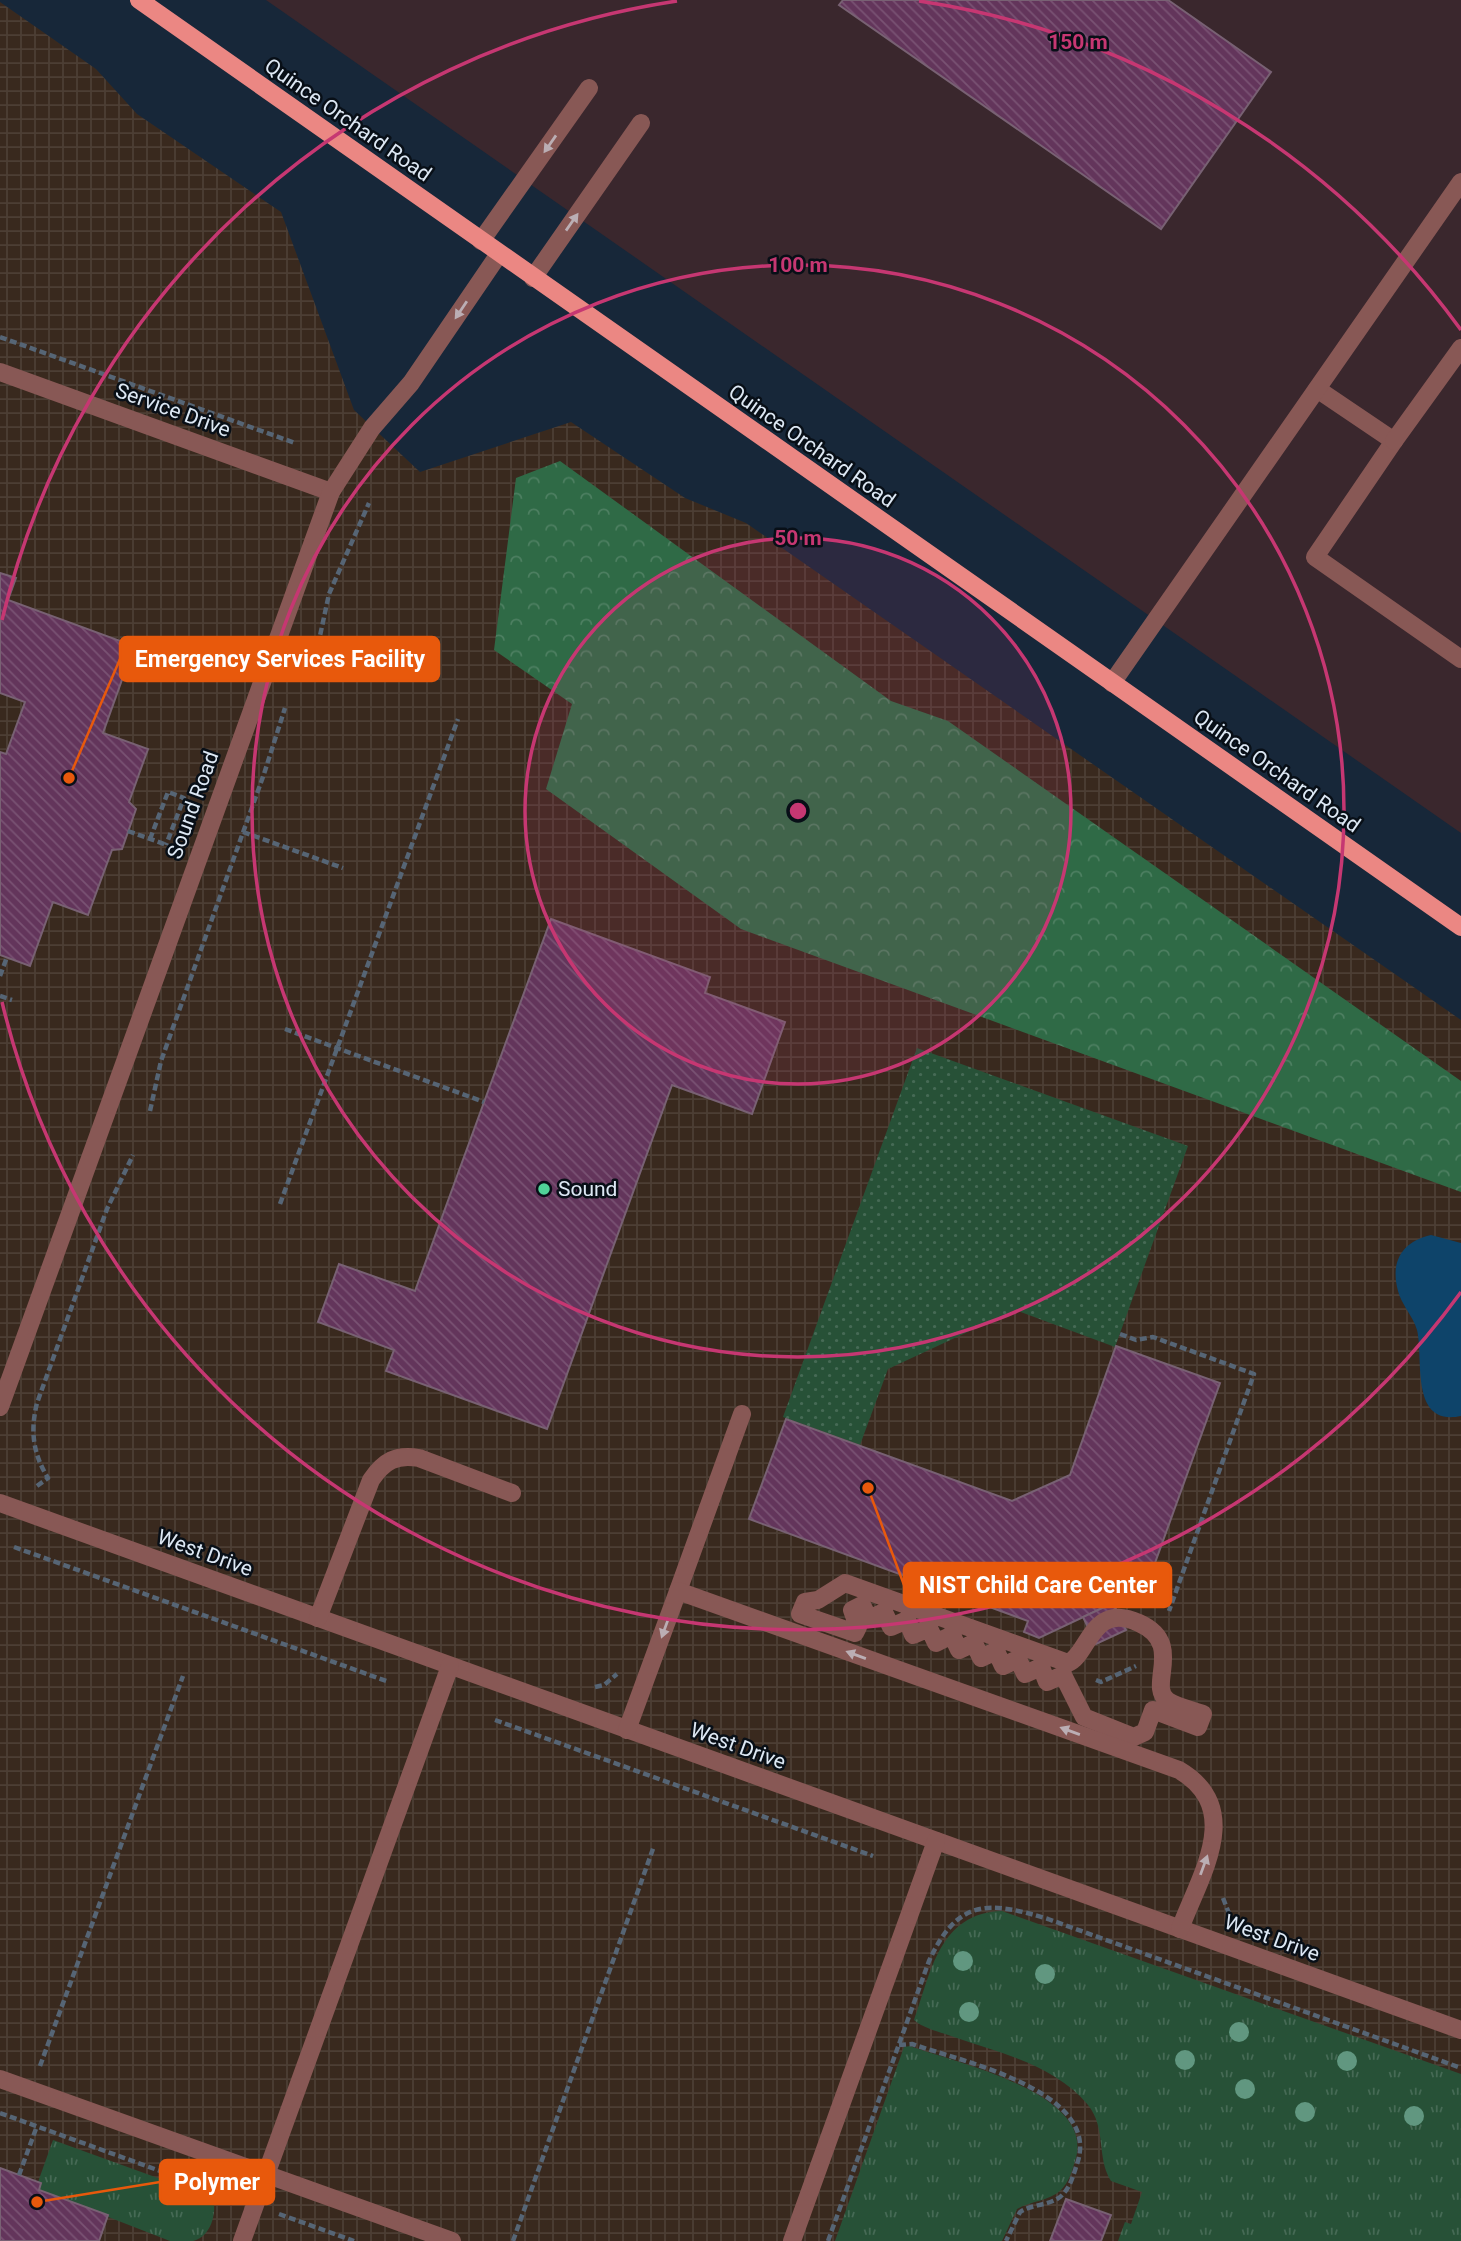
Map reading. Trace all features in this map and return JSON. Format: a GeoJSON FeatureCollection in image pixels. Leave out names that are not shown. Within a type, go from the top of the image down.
{"type":"FeatureCollection","features":[{"type":"Feature","properties":{"kind":"main road","name":"Quince Orchard Road"},"geometry":{"type":"LineString","coordinates":[[139,0],[1461,927]]}},
{"type":"Feature","properties":{"kind":"street"},"geometry":{"type":"LineString","coordinates":[[481,241],[589,88]]}},
{"type":"Feature","properties":{"kind":"street"},"geometry":{"type":"LineString","coordinates":[[533,278],[641,123]]}},
{"type":"Feature","properties":{"kind":"street"},"geometry":{"type":"LineString","coordinates":[[1112,683],[1461,182]]}},
{"type":"Feature","properties":{"kind":"street","name":"Sound Road"},"geometry":{"type":"LineString","coordinates":[[0,1408],[331,492],[372,428],[411,383],[499,254]]}},
{"type":"Feature","properties":{"kind":"street"},"geometry":{"type":"LineString","coordinates":[[1461,348],[1315,557],[1461,659]]}},
{"type":"Feature","properties":{"kind":"street","name":"Service Drive"},"geometry":{"type":"LineString","coordinates":[[0,372],[331,492]]}},
{"type":"Feature","properties":{"kind":"street"},"geometry":{"type":"LineString","coordinates":[[1317,389],[1394,441]]}},
{"type":"Feature","properties":{"kind":"street"},"geometry":{"type":"LineString","coordinates":[[627,1730],[742,1414]]}},
{"type":"Feature","properties":{"kind":"street"},"geometry":{"type":"LineString","coordinates":[[318,1618],[371,1480],[379,1467],[391,1458],[405,1455],[419,1458],[512,1493]]}},
{"type":"Feature","properties":{"kind":"street","name":"West Drive"},"geometry":{"type":"LineString","coordinates":[[0,1503],[1461,2030]]}},
{"type":"Feature","properties":{"kind":"street"},"geometry":{"type":"LineString","coordinates":[[845,1583],[1068,1662],[1078,1656],[1090,1633],[1110,1620],[1133,1620],[1148,1628],[1160,1642],[1164,1653],[1159,1682],[1161,1693],[1166,1700],[1203,1714],[1198,1727],[1153,1710],[1145,1732],[1134,1737],[1084,1717],[1063,1675],[1047,1682],[1041,1667],[1025,1674],[1018,1659],[1003,1666],[996,1651],[981,1658],[974,1643],[959,1650],[952,1635],[936,1643],[929,1628],[913,1635],[907,1620],[891,1627],[884,1612],[869,1619],[862,1605],[852,1610],[858,1626],[855,1633],[800,1614],[805,1602],[818,1600],[845,1583]]}},
{"type":"Feature","properties":{"kind":"street"},"geometry":{"type":"LineString","coordinates":[[678,1591],[1190,1777],[1213,1805],[1215,1828],[1180,1929]]}},
{"type":"Feature","properties":{"kind":"street"},"geometry":{"type":"LineString","coordinates":[[242,2241],[450,1666]]}},
{"type":"Feature","properties":{"kind":"street"},"geometry":{"type":"LineString","coordinates":[[792,2241],[936,1841]]}},
{"type":"Feature","properties":{"kind":"street"},"geometry":{"type":"LineString","coordinates":[[0,2079],[452,2241]]}},
{"type":"Feature","properties":{"kind":"path"},"geometry":{"type":"LineString","coordinates":[[0,337],[295,443]]}},
{"type":"Feature","properties":{"kind":"path"},"geometry":{"type":"LineString","coordinates":[[318,645],[329,594],[369,503]]}},
{"type":"Feature","properties":{"kind":"path"},"geometry":{"type":"LineString","coordinates":[[150,1111],[161,1061],[282,722],[287,697]]}},
{"type":"Feature","properties":{"kind":"path"},"geometry":{"type":"LineString","coordinates":[[280,1205],[458,719]]}},
{"type":"Feature","properties":{"kind":"path"},"geometry":{"type":"LineString","coordinates":[[128,831],[150,839],[164,844],[184,798],[168,792],[150,839]]}},
{"type":"Feature","properties":{"kind":"path"},"geometry":{"type":"LineString","coordinates":[[243,832],[343,868]]}},
{"type":"Feature","properties":{"kind":"path"},"geometry":{"type":"LineString","coordinates":[[0,976],[7,957]]}},
{"type":"Feature","properties":{"kind":"path"},"geometry":{"type":"LineString","coordinates":[[0,996],[12,1000]]}},
{"type":"Feature","properties":{"kind":"path"},"geometry":{"type":"LineString","coordinates":[[285,1029],[484,1102]]}},
{"type":"Feature","properties":{"kind":"path"},"geometry":{"type":"LineString","coordinates":[[37,1486],[48,1478],[39,1460],[32,1434],[37,1403],[107,1209],[133,1155]]}},
{"type":"Feature","properties":{"kind":"path"},"geometry":{"type":"LineString","coordinates":[[1120,1334],[1136,1340],[1153,1337],[1254,1374],[1168,1612],[1157,1624],[1148,1628]]}},
{"type":"Feature","properties":{"kind":"path"},"geometry":{"type":"LineString","coordinates":[[13,1546],[389,1682]]}},
{"type":"Feature","properties":{"kind":"path"},"geometry":{"type":"LineString","coordinates":[[36,2080],[183,1676]]}},
{"type":"Feature","properties":{"kind":"path"},"geometry":{"type":"LineString","coordinates":[[495,1720],[873,1857]]}},
{"type":"Feature","properties":{"kind":"path"},"geometry":{"type":"LineString","coordinates":[[513,2241],[654,1846]]}},
{"type":"Feature","properties":{"kind":"path"},"geometry":{"type":"LineString","coordinates":[[1224,1886],[1224,1902],[1234,1921]]}},
{"type":"Feature","properties":{"kind":"path"},"geometry":{"type":"LineString","coordinates":[[828,2241],[939,1940],[961,1917],[994,1906],[1048,1919],[1461,2068]]}},
{"type":"Feature","properties":{"kind":"path"},"geometry":{"type":"LineString","coordinates":[[899,2045],[912,2044],[1029,2086],[1061,2107],[1081,2135],[1082,2150],[1067,2190],[1054,2201],[1020,2212],[1007,2241]]}},
{"type":"Feature","properties":{"kind":"path"},"geometry":{"type":"LineString","coordinates":[[0,2113],[37,2124],[354,2241]]}},
{"type":"Feature","properties":{"kind":"path"},"geometry":{"type":"LineString","coordinates":[[19,2175],[37,2124]]}},
{"type":"Feature","properties":{"kind":"shaded area"},"geometry":{"type":"Polygon","coordinates":[[[266,0],[1461,0],[1461,833],[266,0]]]}},
{"type":"Feature","properties":{"kind":"shaded area"},"geometry":{"type":"Polygon","coordinates":[[[0,2],[96,69],[137,114],[281,212],[354,410],[420,472],[571,422],[685,498],[746,523],[1461,1020],[1461,2241],[0,2241],[0,2]]]}},
{"type":"Feature","properties":{"kind":"green space"},"geometry":{"type":"Polygon","coordinates":[[[560,461],[891,701],[948,721],[1461,1081],[1461,1192],[741,929],[546,789],[572,704],[494,650],[516,478],[560,461]]]}},
{"type":"Feature","properties":{"kind":"green space"},"geometry":{"type":"Polygon","coordinates":[[[917,1048],[1188,1146],[1115,1347],[1015,1310],[888,1369],[860,1445],[783,1417],[917,1048]]]}},
{"type":"Feature","properties":{"kind":"green space"},"geometry":{"type":"Polygon","coordinates":[[[1002,1911],[1461,2074],[1461,2241],[1118,2241],[1125,2222],[1131,2224],[1142,2192],[1111,2181],[1106,2172],[1098,2124],[1088,2105],[1075,2091],[1043,2070],[928,2028],[914,2020],[933,1965],[951,1934],[964,1922],[981,1914],[1002,1911]]]}},
{"type":"Feature","properties":{"kind":"green space"},"geometry":{"type":"Polygon","coordinates":[[[910,2046],[1018,2084],[1045,2099],[1065,2117],[1076,2137],[1075,2161],[1064,2187],[1056,2194],[1017,2209],[1002,2241],[835,2241],[904,2047],[910,2046]]]}},
{"type":"Feature","properties":{"kind":"green space"},"geometry":{"type":"Polygon","coordinates":[[[53,2140],[213,2198],[213,2217],[208,2230],[193,2241],[170,2241],[39,2190],[41,2183],[38,2182],[53,2140]]]}},
{"type":"Feature","properties":{"kind":"water"},"geometry":{"type":"Polygon","coordinates":[[[1431,1235],[1461,1243],[1461,1416],[1444,1417],[1433,1411],[1426,1401],[1422,1388],[1417,1330],[1400,1296],[1396,1280],[1397,1262],[1401,1254],[1412,1242],[1431,1235]]]}},
{"type":"Feature","properties":{"kind":"building"},"geometry":{"type":"Polygon","coordinates":[[[843,0],[1168,0],[1271,72],[1161,229],[839,5],[843,0]]]}},
{"type":"Feature","properties":{"kind":"building"},"geometry":{"type":"Polygon","coordinates":[[[0,573],[16,578],[8,600],[134,646],[103,733],[148,749],[129,802],[136,809],[122,849],[112,850],[88,915],[53,902],[30,966],[0,955],[0,752],[6,754],[25,702],[0,693],[0,573]]]}},
{"type":"Feature","properties":{"kind":"building","name":"Sound"},"geometry":{"type":"Polygon","coordinates":[[[551,919],[710,977],[705,993],[785,1022],[752,1114],[672,1085],[547,1429],[386,1371],[394,1350],[318,1322],[339,1264],[415,1291],[551,919]]]}},
{"type":"Feature","properties":{"kind":"building"},"geometry":{"type":"Polygon","coordinates":[[[1116,1346],[1220,1383],[1155,1563],[1164,1566],[1159,1582],[1039,1638],[1024,1632],[1028,1621],[749,1519],[786,1419],[1012,1501],[1070,1475],[1116,1346]]]}},
{"type":"Feature","properties":{"kind":"building"},"geometry":{"type":"Polygon","coordinates":[[[1113,1603],[1126,1630],[1096,1644],[1083,1617],[1113,1603]]]}},
{"type":"Feature","properties":{"kind":"building"},"geometry":{"type":"Polygon","coordinates":[[[0,2168],[41,2183],[39,2190],[108,2215],[99,2241],[0,2241],[0,2168]]]}},
{"type":"Feature","properties":{"kind":"building"},"geometry":{"type":"Polygon","coordinates":[[[1066,2199],[1111,2215],[1101,2241],[1050,2241],[1066,2199]]]}},
{"type":"Feature","properties":{"kind":"place","name":"Emergency Services Facility"},"geometry":{"type":"Point","coordinates":[69,778]}},
{"type":"Feature","properties":{"kind":"place","name":"Sound"},"geometry":{"type":"Point","coordinates":[544,1189]}},
{"type":"Feature","properties":{"kind":"place","name":"NIST Child Care Center"},"geometry":{"type":"Point","coordinates":[868,1488]}},
{"type":"Feature","properties":{"kind":"place","name":"Polymer"},"geometry":{"type":"Point","coordinates":[37,2202]}}]}
